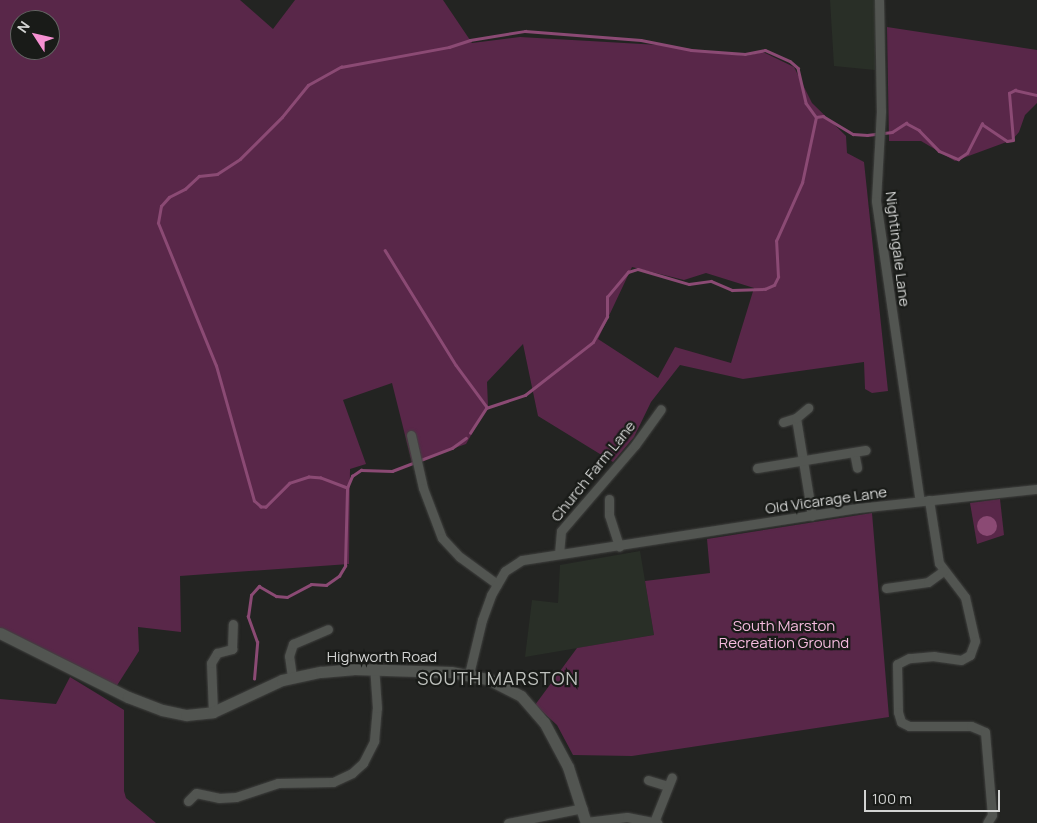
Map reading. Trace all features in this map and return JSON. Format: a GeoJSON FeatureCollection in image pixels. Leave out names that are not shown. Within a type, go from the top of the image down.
{"type":"FeatureCollection","features":[{"type":"Feature","properties":{"kind":"street","name":"Nightingale Lane"},"geometry":{"type":"LineString","coordinates":[[879,0],[880,127],[876,200],[920,501]]}},
{"type":"Feature","properties":{"kind":"street"},"geometry":{"type":"LineString","coordinates":[[783,422],[796,418],[808,408]]}},
{"type":"Feature","properties":{"kind":"street","name":"Church Farm Lane"},"geometry":{"type":"LineString","coordinates":[[559,554],[561,530],[635,445],[661,409]]}},
{"type":"Feature","properties":{"kind":"street"},"geometry":{"type":"LineString","coordinates":[[796,418],[812,516]]}},
{"type":"Feature","properties":{"kind":"street"},"geometry":{"type":"LineString","coordinates":[[411,435],[417,465],[442,538],[460,558],[497,584]]}},
{"type":"Feature","properties":{"kind":"street"},"geometry":{"type":"LineString","coordinates":[[757,468],[866,450]]}},
{"type":"Feature","properties":{"kind":"street"},"geometry":{"type":"LineString","coordinates":[[854,452],[856,468]]}},
{"type":"Feature","properties":{"kind":"street","name":"Old Vicarage Lane"},"geometry":{"type":"LineString","coordinates":[[469,674],[482,620],[497,584],[505,571],[519,561],[619,546],[734,525],[920,501],[1037,489]]}},
{"type":"Feature","properties":{"kind":"street"},"geometry":{"type":"LineString","coordinates":[[609,499],[609,515],[619,546]]}},
{"type":"Feature","properties":{"kind":"street"},"geometry":{"type":"LineString","coordinates":[[930,500],[937,556],[943,571],[965,597],[974,628],[974,648],[961,660],[934,656],[904,659],[897,664],[898,712],[901,722],[909,726],[971,726],[982,729],[986,736],[992,822]]}},
{"type":"Feature","properties":{"kind":"street"},"geometry":{"type":"LineString","coordinates":[[886,588],[928,582],[943,571]]}},
{"type":"Feature","properties":{"kind":"street"},"geometry":{"type":"LineString","coordinates":[[213,712],[212,661],[217,653],[232,649],[232,624]]}},
{"type":"Feature","properties":{"kind":"street"},"geometry":{"type":"LineString","coordinates":[[292,677],[289,656],[293,644],[328,629]]}},
{"type":"Feature","properties":{"kind":"street","name":"Highworth Road"},"geometry":{"type":"LineString","coordinates":[[0,633],[140,702],[178,714],[213,712],[292,677],[374,669],[469,674],[513,690],[538,714],[562,752],[583,808],[586,822]]}},
{"type":"Feature","properties":{"kind":"street"},"geometry":{"type":"LineString","coordinates":[[188,801],[194,788],[219,798],[236,797],[278,783],[333,782],[352,773],[363,763],[374,741],[377,708],[374,669]]}},
{"type":"Feature","properties":{"kind":"street"},"geometry":{"type":"LineString","coordinates":[[586,822],[616,820],[656,822],[672,777]]}},
{"type":"Feature","properties":{"kind":"street"},"geometry":{"type":"LineString","coordinates":[[648,780],[668,786]]}},
{"type":"Feature","properties":{"kind":"street"},"geometry":{"type":"LineString","coordinates":[[508,823],[583,808]]}},
{"type":"Feature","properties":{"kind":"shaded area"},"geometry":{"type":"Polygon","coordinates":[[[830,0],[876,0],[875,70],[834,66],[830,0]]]}},
{"type":"Feature","properties":{"kind":"shaded area"},"geometry":{"type":"Polygon","coordinates":[[[983,516],[991,516],[997,522],[997,530],[991,536],[983,536],[977,530],[977,522],[983,516]]]}},
{"type":"Feature","properties":{"kind":"shaded area"},"geometry":{"type":"Polygon","coordinates":[[[640,551],[654,635],[525,657],[532,600],[558,603],[560,565],[640,551]]]}},
{"type":"Feature","properties":{"kind":"green space"},"geometry":{"type":"Polygon","coordinates":[[[0,0],[240,0],[273,29],[295,0],[443,0],[472,43],[520,37],[659,45],[746,56],[763,52],[794,67],[812,103],[846,136],[847,153],[864,162],[888,391],[872,393],[865,389],[864,362],[743,379],[680,365],[651,402],[634,437],[613,462],[538,416],[523,344],[487,382],[488,406],[466,444],[412,463],[392,383],[343,400],[366,464],[350,469],[349,564],[180,576],[181,632],[138,627],[139,651],[116,687],[0,629],[0,0]],[[632,267],[598,339],[658,378],[675,347],[731,363],[754,288],[706,273],[684,280],[632,267]]]}},
{"type":"Feature","properties":{"kind":"green space"},"geometry":{"type":"Polygon","coordinates":[[[887,27],[1037,50],[1037,103],[1025,115],[1019,132],[1012,140],[955,161],[921,141],[889,141],[887,27]]]}},
{"type":"Feature","properties":{"kind":"green space"},"geometry":{"type":"Polygon","coordinates":[[[1000,499],[1004,535],[977,544],[970,503],[1000,499]]]}},
{"type":"Feature","properties":{"kind":"green space","name":"South Marston Recreation Ground"},"geometry":{"type":"Polygon","coordinates":[[[872,513],[889,717],[632,756],[573,755],[557,725],[535,705],[577,648],[654,635],[645,581],[710,573],[707,539],[872,513]]]}},
{"type":"Feature","properties":{"kind":"green space"},"geometry":{"type":"Polygon","coordinates":[[[70,677],[124,710],[124,791],[126,798],[156,823],[0,823],[0,699],[56,704],[70,677]]]}},
{"type":"Feature","properties":{"kind":"waterway"},"geometry":{"type":"LineString","coordinates":[[347,488],[321,478],[309,477],[290,483],[266,507],[261,507],[254,501],[216,366],[158,223],[161,206],[169,197],[185,189],[199,176],[217,174],[240,159],[282,117],[308,85],[341,67],[449,47],[470,40],[525,31],[641,40],[691,50],[745,54],[765,50],[790,61],[798,68],[806,103],[816,117]]}},
{"type":"Feature","properties":{"kind":"waterway"},"geometry":{"type":"LineString","coordinates":[[816,117],[823,116],[853,134],[867,135],[892,132],[906,123],[919,130],[939,151],[958,159],[967,153],[982,124],[1007,141],[1013,140],[1009,93],[1015,90],[1037,95]]}},
{"type":"Feature","properties":{"kind":"waterway"},"geometry":{"type":"LineString","coordinates":[[470,433],[486,408],[525,395],[593,342],[607,317],[607,297],[628,272],[638,269],[689,284],[711,281],[732,290],[765,289],[774,285],[778,277],[776,241],[802,183],[816,117]]}},
{"type":"Feature","properties":{"kind":"waterway"},"geometry":{"type":"LineString","coordinates":[[385,250],[456,365],[487,407]]}},
{"type":"Feature","properties":{"kind":"waterway"},"geometry":{"type":"LineString","coordinates":[[254,679],[257,642],[248,617],[251,595],[259,586],[276,596],[287,597],[311,584],[326,585],[339,576],[345,566],[347,488],[352,476],[361,470],[392,471],[452,448],[466,438]]}},
{"type":"Feature","properties":{"kind":"district","name":"SOUTH MARSTON"},"geometry":{"type":"Point","coordinates":[498,678]}}]}
